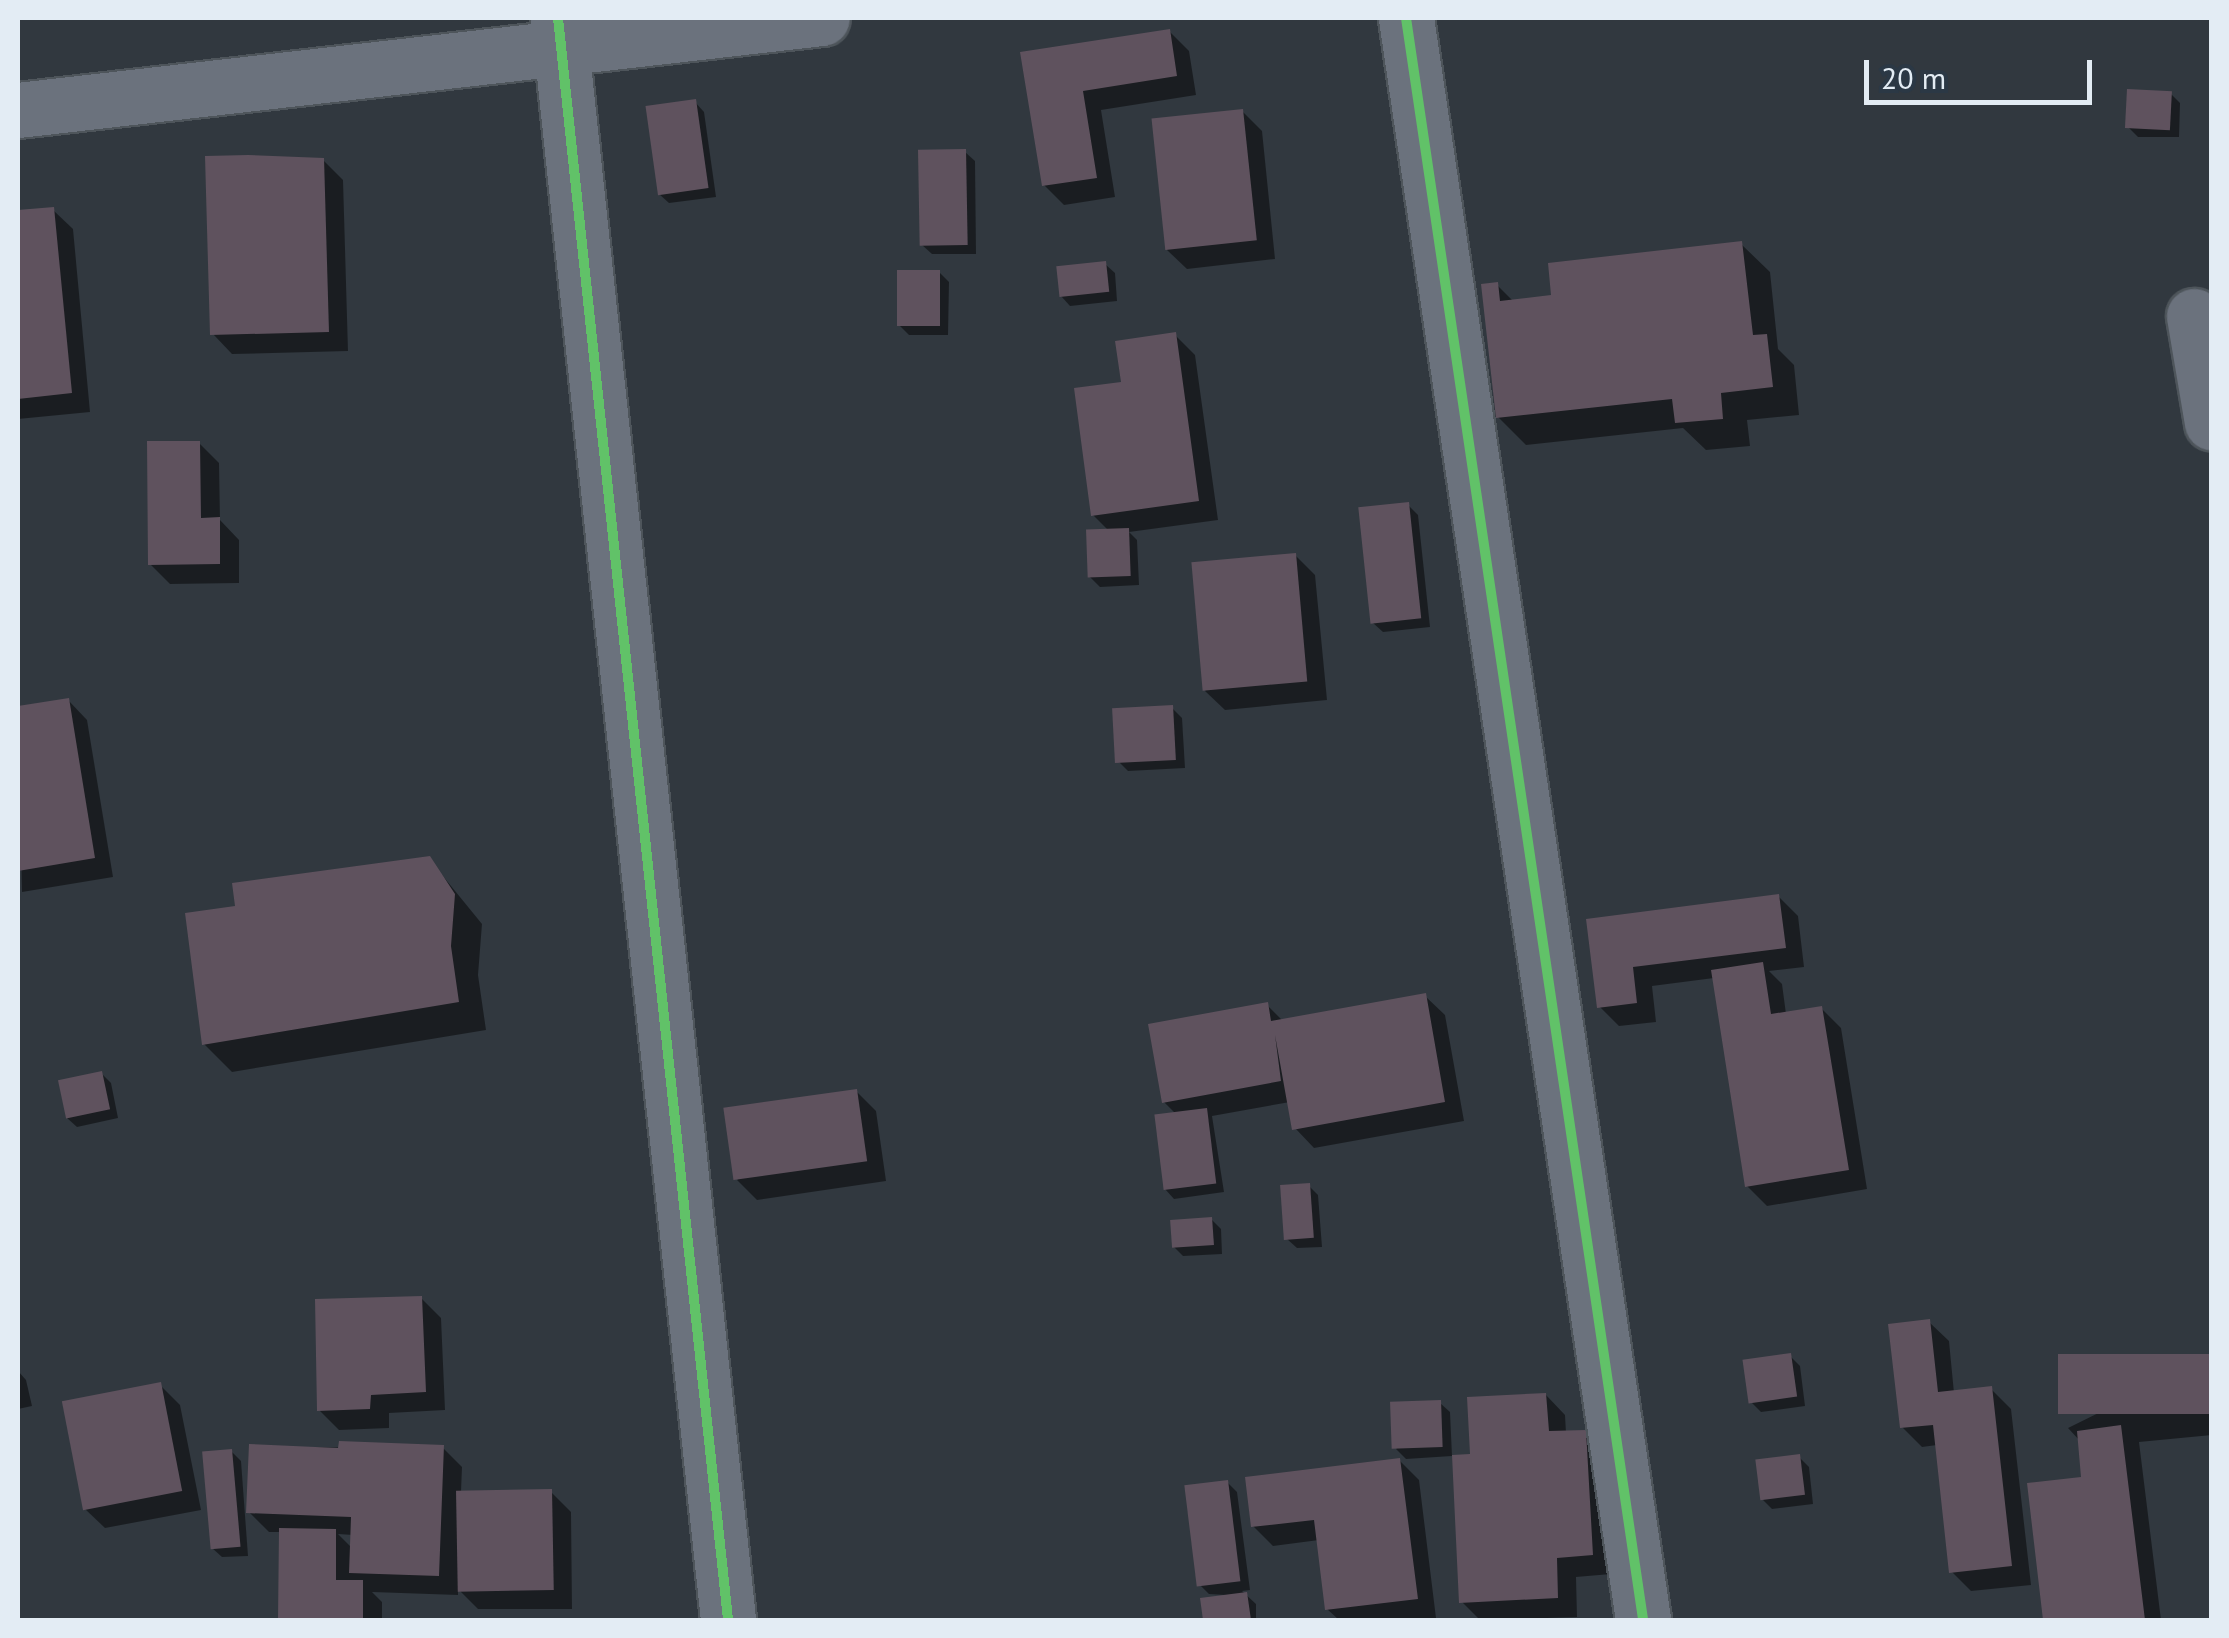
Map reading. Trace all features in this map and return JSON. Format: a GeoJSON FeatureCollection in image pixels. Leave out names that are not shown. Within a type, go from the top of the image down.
{"type":"FeatureCollection","features":[{"type":"Feature","properties":{"kind":"street"},"geometry":{"type":"LineString","coordinates":[[18,110],[560,33],[822,18]]}},
{"type":"Feature","properties":{"kind":"street"},"geometry":{"type":"LineString","coordinates":[[1406,18],[1643,1620]]}},
{"type":"Feature","properties":{"kind":"street"},"geometry":{"type":"LineString","coordinates":[[560,33],[728,1620]]}},
{"type":"Feature","properties":{"kind":"street"},"geometry":{"type":"LineString","coordinates":[[2194,316],[2212,422]]}},
{"type":"Feature","properties":{"kind":"building"},"geometry":{"type":"Polygon","coordinates":[[[1170,29],[1177,76],[1083,91],[1097,178],[1042,186],[1020,52],[1170,29]]]}},
{"type":"Feature","properties":{"kind":"building"},"geometry":{"type":"Polygon","coordinates":[[[2127,89],[2172,91],[2170,130],[2125,128],[2127,89]]]}},
{"type":"Feature","properties":{"kind":"building"},"geometry":{"type":"Polygon","coordinates":[[[696,99],[709,188],[658,195],[645,106],[696,99]]]}},
{"type":"Feature","properties":{"kind":"building"},"geometry":{"type":"Polygon","coordinates":[[[1243,109],[1257,240],[1165,250],[1152,119],[1243,109]]]}},
{"type":"Feature","properties":{"kind":"building"},"geometry":{"type":"Polygon","coordinates":[[[966,149],[968,245],[920,246],[918,150],[966,149]]]}},
{"type":"Feature","properties":{"kind":"building"},"geometry":{"type":"Polygon","coordinates":[[[205,156],[324,158],[329,332],[210,335],[205,156]]]}},
{"type":"Feature","properties":{"kind":"building"},"geometry":{"type":"Polygon","coordinates":[[[54,207],[72,393],[18,399],[18,210],[54,207]]]}},
{"type":"Feature","properties":{"kind":"building"},"geometry":{"type":"Polygon","coordinates":[[[1742,241],[1753,335],[1767,334],[1773,387],[1721,393],[1723,419],[1675,423],[1672,399],[1496,418],[1481,284],[1498,282],[1500,301],[1551,295],[1548,263],[1742,241]]]}},
{"type":"Feature","properties":{"kind":"building"},"geometry":{"type":"Polygon","coordinates":[[[1106,261],[1109,292],[1060,297],[1056,266],[1106,261]]]}},
{"type":"Feature","properties":{"kind":"building"},"geometry":{"type":"Polygon","coordinates":[[[897,270],[940,270],[940,326],[897,326],[897,270]]]}},
{"type":"Feature","properties":{"kind":"building"},"geometry":{"type":"Polygon","coordinates":[[[1176,332],[1199,501],[1091,516],[1074,388],[1121,382],[1115,341],[1176,332]]]}},
{"type":"Feature","properties":{"kind":"building"},"geometry":{"type":"Polygon","coordinates":[[[147,441],[200,441],[201,518],[220,517],[220,564],[148,565],[147,441]]]}},
{"type":"Feature","properties":{"kind":"building"},"geometry":{"type":"Polygon","coordinates":[[[1409,502],[1421,618],[1371,624],[1358,507],[1409,502]]]}},
{"type":"Feature","properties":{"kind":"building"},"geometry":{"type":"Polygon","coordinates":[[[1129,528],[1131,576],[1088,577],[1086,530],[1129,528]]]}},
{"type":"Feature","properties":{"kind":"building"},"geometry":{"type":"Polygon","coordinates":[[[1296,553],[1307,682],[1203,691],[1191,562],[1296,553]]]}},
{"type":"Feature","properties":{"kind":"building"},"geometry":{"type":"Polygon","coordinates":[[[69,698],[95,858],[18,871],[18,706],[69,698]]]}},
{"type":"Feature","properties":{"kind":"building"},"geometry":{"type":"Polygon","coordinates":[[[1173,705],[1176,760],[1115,763],[1112,708],[1173,705]]]}},
{"type":"Feature","properties":{"kind":"building"},"geometry":{"type":"Polygon","coordinates":[[[430,856],[455,894],[451,946],[459,1002],[202,1045],[185,913],[235,906],[232,883],[430,856]]]}},
{"type":"Feature","properties":{"kind":"building"},"geometry":{"type":"Polygon","coordinates":[[[1779,894],[1786,948],[1633,967],[1637,1003],[1597,1008],[1586,919],[1779,894]]]}},
{"type":"Feature","properties":{"kind":"building"},"geometry":{"type":"Polygon","coordinates":[[[1763,962],[1771,1014],[1822,1006],[1849,1170],[1745,1187],[1711,970],[1763,962]]]}},
{"type":"Feature","properties":{"kind":"building"},"geometry":{"type":"Polygon","coordinates":[[[1426,993],[1445,1102],[1292,1130],[1275,1035],[1281,1081],[1162,1103],[1148,1024],[1268,1002],[1271,1021],[1426,993]]]}},
{"type":"Feature","properties":{"kind":"building"},"geometry":{"type":"Polygon","coordinates":[[[102,1071],[110,1109],[66,1119],[58,1080],[102,1071]]]}},
{"type":"Feature","properties":{"kind":"building"},"geometry":{"type":"Polygon","coordinates":[[[857,1089],[867,1161],[733,1180],[723,1108],[857,1089]]]}},
{"type":"Feature","properties":{"kind":"building"},"geometry":{"type":"Polygon","coordinates":[[[1207,1108],[1216,1183],[1164,1190],[1154,1114],[1207,1108]]]}},
{"type":"Feature","properties":{"kind":"building"},"geometry":{"type":"Polygon","coordinates":[[[1310,1183],[1314,1238],[1284,1240],[1280,1185],[1310,1183]]]}},
{"type":"Feature","properties":{"kind":"building"},"geometry":{"type":"Polygon","coordinates":[[[1212,1217],[1214,1245],[1172,1248],[1170,1220],[1212,1217]]]}},
{"type":"Feature","properties":{"kind":"building"},"geometry":{"type":"Polygon","coordinates":[[[422,1296],[426,1392],[371,1395],[370,1409],[317,1411],[315,1299],[422,1296]]]}},
{"type":"Feature","properties":{"kind":"building"},"geometry":{"type":"Polygon","coordinates":[[[1930,1319],[1938,1392],[1992,1386],[2012,1566],[1949,1573],[1933,1425],[1900,1428],[1888,1324],[1930,1319]]]}},
{"type":"Feature","properties":{"kind":"building"},"geometry":{"type":"Polygon","coordinates":[[[1791,1353],[1797,1397],[1749,1403],[1742,1360],[1791,1353]]]}},
{"type":"Feature","properties":{"kind":"building"},"geometry":{"type":"Polygon","coordinates":[[[2058,1354],[2212,1354],[2212,1414],[2058,1414],[2058,1354]]]}},
{"type":"Feature","properties":{"kind":"building"},"geometry":{"type":"Polygon","coordinates":[[[161,1382],[182,1491],[83,1510],[62,1401],[161,1382]]]}},
{"type":"Feature","properties":{"kind":"building"},"geometry":{"type":"Polygon","coordinates":[[[1546,1393],[1549,1431],[1586,1430],[1593,1555],[1557,1558],[1558,1598],[1459,1603],[1452,1455],[1470,1454],[1467,1397],[1546,1393]]]}},
{"type":"Feature","properties":{"kind":"building"},"geometry":{"type":"Polygon","coordinates":[[[1441,1400],[1443,1447],[1392,1449],[1390,1402],[1441,1400]]]}},
{"type":"Feature","properties":{"kind":"building"},"geometry":{"type":"Polygon","coordinates":[[[2121,1425],[2145,1620],[2043,1620],[2027,1483],[2081,1477],[2077,1431],[2121,1425]]]}},
{"type":"Feature","properties":{"kind":"building"},"geometry":{"type":"Polygon","coordinates":[[[339,1441],[444,1445],[439,1576],[349,1573],[351,1517],[246,1513],[249,1444],[338,1448],[339,1441]]]}},
{"type":"Feature","properties":{"kind":"building"},"geometry":{"type":"Polygon","coordinates":[[[232,1449],[241,1547],[211,1549],[202,1452],[232,1449]]]}},
{"type":"Feature","properties":{"kind":"building"},"geometry":{"type":"Polygon","coordinates":[[[1800,1454],[1805,1495],[1760,1500],[1755,1459],[1800,1454]]]}},
{"type":"Feature","properties":{"kind":"building"},"geometry":{"type":"Polygon","coordinates":[[[1400,1458],[1418,1599],[1325,1610],[1314,1520],[1251,1527],[1245,1477],[1400,1458]]]}},
{"type":"Feature","properties":{"kind":"building"},"geometry":{"type":"Polygon","coordinates":[[[1228,1480],[1240,1581],[1197,1587],[1184,1485],[1228,1480]]]}},
{"type":"Feature","properties":{"kind":"building"},"geometry":{"type":"Polygon","coordinates":[[[552,1489],[554,1590],[458,1592],[456,1491],[552,1489]]]}},
{"type":"Feature","properties":{"kind":"building"},"geometry":{"type":"Polygon","coordinates":[[[279,1528],[336,1529],[336,1580],[363,1580],[363,1620],[278,1620],[279,1528]]]}},
{"type":"Feature","properties":{"kind":"building"},"geometry":{"type":"Polygon","coordinates":[[[1247,1592],[1251,1620],[1203,1620],[1200,1598],[1247,1592]]]}},
{"type":"Feature","properties":{"kind":"cycle path"},"geometry":{"type":"LineString","coordinates":[[558,18],[728,1620]]}},
{"type":"Feature","properties":{"kind":"cycle path"},"geometry":{"type":"LineString","coordinates":[[1406,18],[1643,1620]]}}]}
